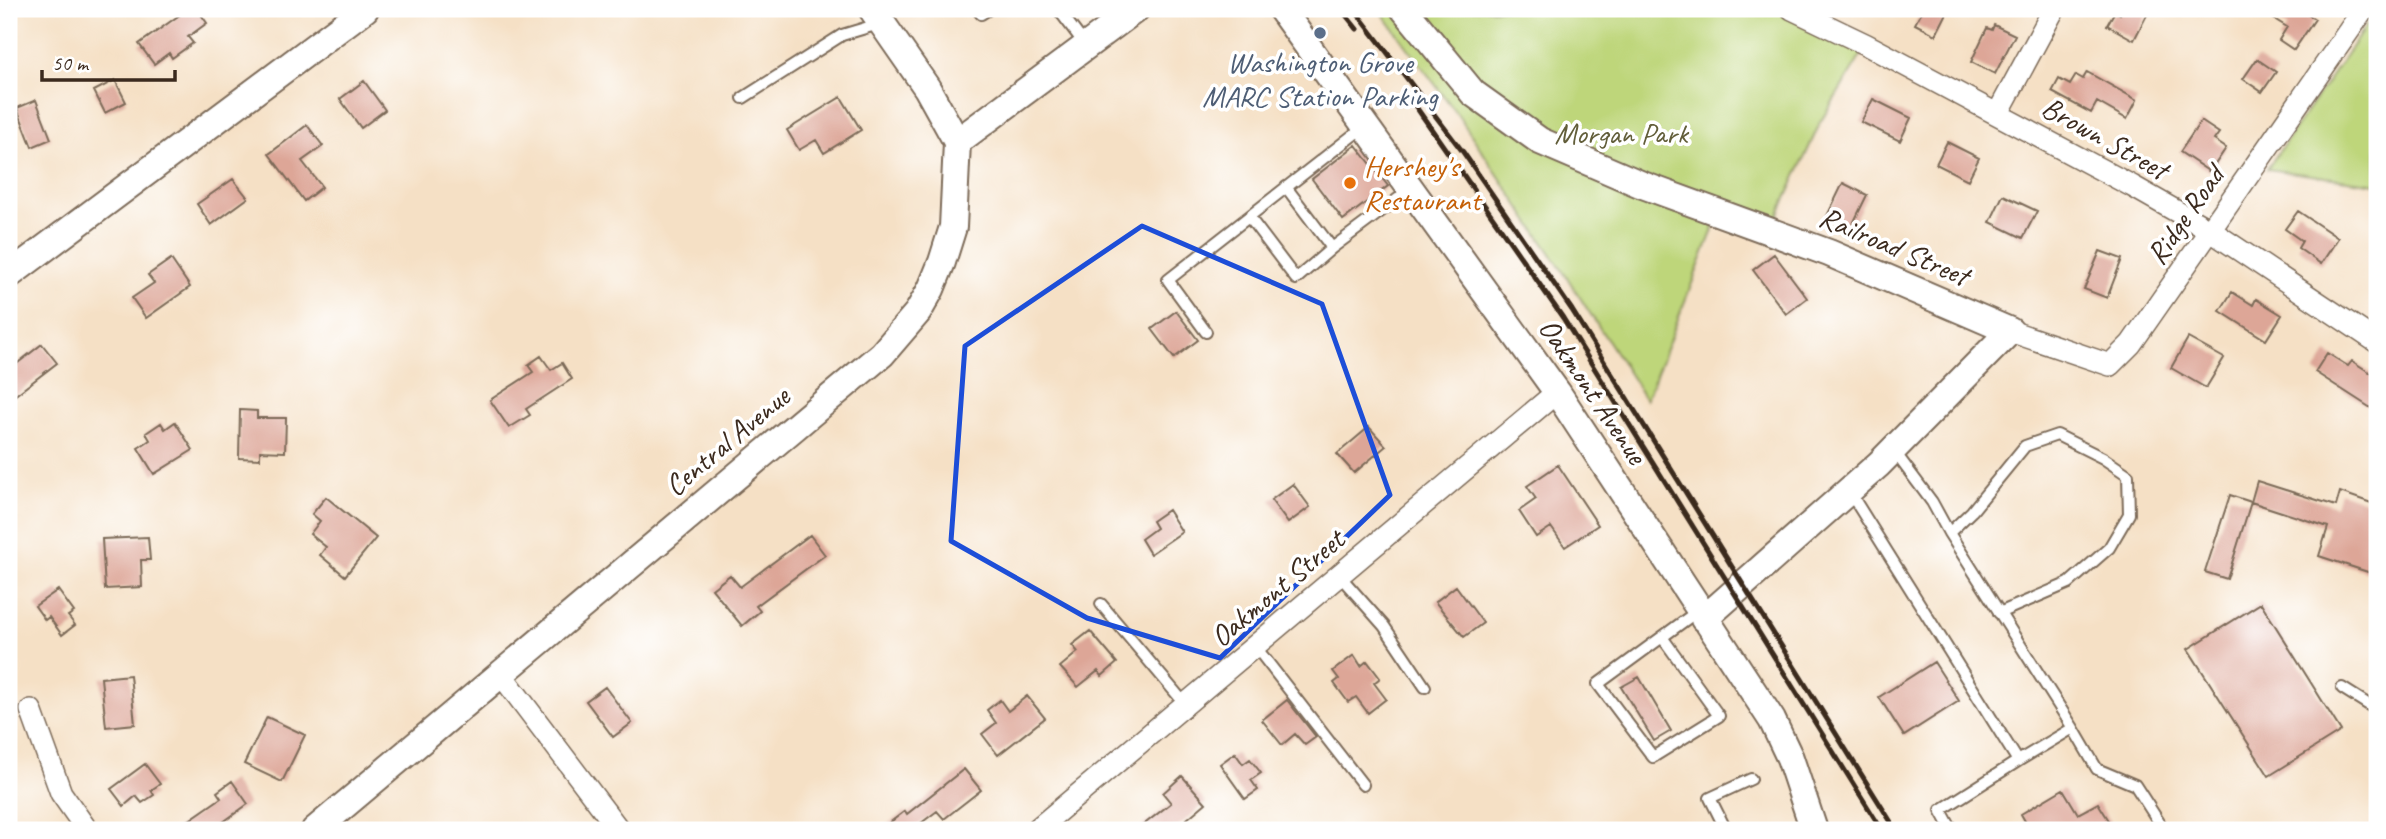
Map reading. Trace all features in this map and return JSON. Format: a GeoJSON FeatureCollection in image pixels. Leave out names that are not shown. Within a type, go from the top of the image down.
{"type":"FeatureCollection","features":[{"type":"Feature","properties":{"kind":"street"},"geometry":{"type":"LineString","coordinates":[[9,275],[365,9]]}},
{"type":"Feature","properties":{"kind":"street"},"geometry":{"type":"LineString","coordinates":[[877,16],[927,88],[957,142],[1136,9]]}},
{"type":"Feature","properties":{"kind":"street","name":"Oakmont Avenue"},"geometry":{"type":"LineString","coordinates":[[1280,9],[1557,392],[1772,720],[1790,758],[1815,830]]}},
{"type":"Feature","properties":{"kind":"street","name":"Railroad Street"},"geometry":{"type":"LineString","coordinates":[[1404,9],[1473,93],[1540,141],[1640,184],[1829,253],[2010,331]]}},
{"type":"Feature","properties":{"kind":"street","name":"Brown Street"},"geometry":{"type":"LineString","coordinates":[[1792,9],[1998,113],[2211,231],[2377,342]]}},
{"type":"Feature","properties":{"kind":"street"},"geometry":{"type":"LineString","coordinates":[[1998,113],[2054,9]]}},
{"type":"Feature","properties":{"kind":"street","name":"Ridge Road"},"geometry":{"type":"LineString","coordinates":[[2010,331],[2110,365],[2131,344],[2364,9]]}},
{"type":"Feature","properties":{"kind":"street","name":"Central Avenue"},"geometry":{"type":"LineString","coordinates":[[315,830],[882,354],[918,312],[942,262],[953,228],[957,142]]}},
{"type":"Feature","properties":{"kind":"street"},"geometry":{"type":"LineString","coordinates":[[1702,615],[1849,491],[2010,331]]}},
{"type":"Feature","properties":{"kind":"street","name":"Oakmont Street"},"geometry":{"type":"LineString","coordinates":[[1036,830],[1557,392]]}},
{"type":"Feature","properties":{"kind":"street"},"geometry":{"type":"LineString","coordinates":[[501,674],[619,830]]}},
{"type":"Feature","properties":{"kind":"street"},"geometry":{"type":"LineString","coordinates":[[31,710],[61,793],[87,830]]}},
{"type":"Feature","properties":{"kind":"lane"},"geometry":{"type":"LineString","coordinates":[[977,9],[981,14],[989,9]]}},
{"type":"Feature","properties":{"kind":"lane"},"geometry":{"type":"LineString","coordinates":[[1058,9],[1086,46]]}},
{"type":"Feature","properties":{"kind":"lane"},"geometry":{"type":"LineString","coordinates":[[743,98],[877,16]]}},
{"type":"Feature","properties":{"kind":"lane"},"geometry":{"type":"LineString","coordinates":[[1206,332],[1168,280],[1366,125]]}},
{"type":"Feature","properties":{"kind":"lane"},"geometry":{"type":"LineString","coordinates":[[1286,187],[1332,248]]}},
{"type":"Feature","properties":{"kind":"lane"},"geometry":{"type":"LineString","coordinates":[[1249,217],[1296,279],[1332,248],[1411,189]]}},
{"type":"Feature","properties":{"kind":"lane"},"geometry":{"type":"LineString","coordinates":[[1949,533],[1972,511],[2025,446],[2057,435],[2103,458],[2127,475],[2129,514],[2109,548],[2069,583],[1999,613]]}},
{"type":"Feature","properties":{"kind":"lane"},"geometry":{"type":"LineString","coordinates":[[1893,450],[1932,502],[2097,769],[2135,785],[2164,830]]}},
{"type":"Feature","properties":{"kind":"lane"},"geometry":{"type":"LineString","coordinates":[[1849,491],[2018,761]]}},
{"type":"Feature","properties":{"kind":"lane"},"geometry":{"type":"LineString","coordinates":[[1339,575],[1384,626],[1425,687]]}},
{"type":"Feature","properties":{"kind":"lane"},"geometry":{"type":"LineString","coordinates":[[1101,604],[1186,705]]}},
{"type":"Feature","properties":{"kind":"lane"},"geometry":{"type":"LineString","coordinates":[[1662,637],[1719,716],[1653,757],[1598,684],[1662,637],[1702,615]]}},
{"type":"Feature","properties":{"kind":"lane"},"geometry":{"type":"LineString","coordinates":[[1255,646],[1363,785]]}},
{"type":"Feature","properties":{"kind":"lane"},"geometry":{"type":"LineString","coordinates":[[2342,688],[2377,710]]}},
{"type":"Feature","properties":{"kind":"lane"},"geometry":{"type":"LineString","coordinates":[[1952,830],[1941,810],[2073,728]]}},
{"type":"Feature","properties":{"kind":"lane"},"geometry":{"type":"LineString","coordinates":[[1726,830],[1710,798],[1751,779]]}},
{"type":"Feature","properties":{"kind":"highlighted area"},"geometry":{"type":"Polygon","coordinates":[[[1142,226],[1322,304],[1390,495],[1220,658],[1087,618],[951,541],[965,346],[1142,226]]]}},
{"type":"Feature","properties":{"kind":"green space","name":"Morgan Park"},"geometry":{"type":"Polygon","coordinates":[[[1379,9],[1781,9],[1864,51],[1821,121],[1774,225],[1722,207],[1646,400],[1455,111],[1379,9]]]}},
{"type":"Feature","properties":{"kind":"green space"},"geometry":{"type":"Polygon","coordinates":[[[2377,10],[2377,184],[2267,169],[2377,10]]]}},
{"type":"Feature","properties":{"kind":"building"},"geometry":{"type":"Polygon","coordinates":[[[188,9],[197,9],[207,23],[188,37],[193,43],[172,58],[169,53],[154,64],[139,44],[188,9]]]}},
{"type":"Feature","properties":{"kind":"building"},"geometry":{"type":"Polygon","coordinates":[[[1923,9],[1949,9],[1936,35],[1915,24],[1923,9]]]}},
{"type":"Feature","properties":{"kind":"building"},"geometry":{"type":"Polygon","coordinates":[[[2123,9],[2150,9],[2134,40],[2107,25],[2115,11],[2120,14],[2123,9]]]}},
{"type":"Feature","properties":{"kind":"building"},"geometry":{"type":"Polygon","coordinates":[[[2258,9],[2311,9],[2307,14],[2315,19],[2294,50],[2279,40],[2287,27],[2258,9]]]}},
{"type":"Feature","properties":{"kind":"building"},"geometry":{"type":"Polygon","coordinates":[[[1994,25],[2015,35],[1995,74],[1971,62],[1987,28],[1992,30],[1994,25]]]}},
{"type":"Feature","properties":{"kind":"building"},"geometry":{"type":"Polygon","coordinates":[[[2257,59],[2276,72],[2262,92],[2243,79],[2257,59]]]}},
{"type":"Feature","properties":{"kind":"building"},"geometry":{"type":"Polygon","coordinates":[[[2087,72],[2137,100],[2127,119],[2097,102],[2091,113],[2052,92],[2059,79],[2070,85],[2076,75],[2083,79],[2087,72]]]}},
{"type":"Feature","properties":{"kind":"building"},"geometry":{"type":"Polygon","coordinates":[[[115,80],[126,102],[105,113],[94,91],[115,80]]]}},
{"type":"Feature","properties":{"kind":"building"},"geometry":{"type":"Polygon","coordinates":[[[364,81],[385,110],[361,128],[340,99],[364,81]]]}},
{"type":"Feature","properties":{"kind":"building"},"geometry":{"type":"Polygon","coordinates":[[[841,97],[861,130],[824,153],[816,140],[799,150],[787,130],[841,97]]]}},
{"type":"Feature","properties":{"kind":"building"},"geometry":{"type":"Polygon","coordinates":[[[1873,99],[1911,118],[1900,141],[1861,122],[1873,99]]]}},
{"type":"Feature","properties":{"kind":"building"},"geometry":{"type":"Polygon","coordinates":[[[36,100],[51,139],[32,147],[17,108],[36,100]]]}},
{"type":"Feature","properties":{"kind":"building"},"geometry":{"type":"Polygon","coordinates":[[[2201,121],[2219,133],[2214,140],[2226,148],[2210,172],[2180,152],[2201,121]]]}},
{"type":"Feature","properties":{"kind":"building"},"geometry":{"type":"Polygon","coordinates":[[[307,125],[323,146],[302,161],[322,187],[304,201],[269,154],[307,125]]]}},
{"type":"Feature","properties":{"kind":"building"},"geometry":{"type":"Polygon","coordinates":[[[1947,142],[1979,158],[1968,180],[1936,164],[1947,142]]]}},
{"type":"Feature","properties":{"kind":"building","name":"Hershey's Restaurant"},"geometry":{"type":"Polygon","coordinates":[[[1356,145],[1388,186],[1343,220],[1312,179],[1356,145]]]}},
{"type":"Feature","properties":{"kind":"building"},"geometry":{"type":"Polygon","coordinates":[[[233,179],[248,198],[211,225],[197,204],[233,179]]]}},
{"type":"Feature","properties":{"kind":"building"},"geometry":{"type":"Polygon","coordinates":[[[1843,183],[1867,195],[1851,228],[1827,216],[1843,183]]]}},
{"type":"Feature","properties":{"kind":"building"},"geometry":{"type":"Polygon","coordinates":[[[2003,195],[2037,211],[2023,238],[1990,222],[2003,195]]]}},
{"type":"Feature","properties":{"kind":"building"},"geometry":{"type":"Polygon","coordinates":[[[2298,211],[2338,238],[2321,264],[2298,248],[2302,241],[2285,229],[2298,211]]]}},
{"type":"Feature","properties":{"kind":"building"},"geometry":{"type":"Polygon","coordinates":[[[2100,251],[2122,259],[2107,298],[2084,289],[2100,251]]]}},
{"type":"Feature","properties":{"kind":"building"},"geometry":{"type":"Polygon","coordinates":[[[1774,254],[1807,298],[1786,314],[1753,270],[1774,254]]]}},
{"type":"Feature","properties":{"kind":"building"},"geometry":{"type":"Polygon","coordinates":[[[171,259],[190,287],[146,318],[132,298],[154,283],[148,275],[171,259]]]}},
{"type":"Feature","properties":{"kind":"building"},"geometry":{"type":"Polygon","coordinates":[[[2232,292],[2253,305],[2256,299],[2282,315],[2266,340],[2220,311],[2232,292]]]}},
{"type":"Feature","properties":{"kind":"building"},"geometry":{"type":"Polygon","coordinates":[[[1176,311],[1198,340],[1174,358],[1152,329],[1176,311]]]}},
{"type":"Feature","properties":{"kind":"building"},"geometry":{"type":"Polygon","coordinates":[[[2188,338],[2224,358],[2206,388],[2171,368],[2188,338]]]}},
{"type":"Feature","properties":{"kind":"building"},"geometry":{"type":"Polygon","coordinates":[[[42,344],[57,363],[9,400],[9,370],[42,344]]]}},
{"type":"Feature","properties":{"kind":"building"},"geometry":{"type":"Polygon","coordinates":[[[2327,353],[2348,366],[2352,361],[2377,377],[2377,412],[2315,372],[2327,353]]]}},
{"type":"Feature","properties":{"kind":"building"},"geometry":{"type":"Polygon","coordinates":[[[541,356],[551,370],[562,363],[572,379],[526,409],[530,415],[509,428],[490,400],[533,372],[528,365],[541,356]]]}},
{"type":"Feature","properties":{"kind":"building"},"geometry":{"type":"Polygon","coordinates":[[[240,410],[257,411],[257,418],[286,418],[285,452],[260,451],[260,459],[239,458],[240,410]]]}},
{"type":"Feature","properties":{"kind":"building"},"geometry":{"type":"Polygon","coordinates":[[[175,422],[193,450],[154,474],[138,448],[150,440],[146,433],[161,423],[165,429],[175,422]]]}},
{"type":"Feature","properties":{"kind":"building"},"geometry":{"type":"Polygon","coordinates":[[[1369,427],[1386,446],[1354,473],[1337,454],[1369,427]]]}},
{"type":"Feature","properties":{"kind":"building"},"geometry":{"type":"Polygon","coordinates":[[[1558,465],[1598,525],[1565,547],[1551,527],[1536,537],[1519,511],[1536,499],[1527,486],[1558,465]]]}},
{"type":"Feature","properties":{"kind":"building"},"geometry":{"type":"Polygon","coordinates":[[[2257,481],[2336,506],[2340,492],[2377,505],[2377,575],[2319,556],[2328,527],[2251,502],[2257,481]]]}},
{"type":"Feature","properties":{"kind":"building"},"geometry":{"type":"Polygon","coordinates":[[[1293,484],[1310,507],[1288,523],[1271,500],[1293,484]]]}},
{"type":"Feature","properties":{"kind":"building"},"geometry":{"type":"Polygon","coordinates":[[[2230,495],[2251,502],[2227,579],[2205,572],[2230,495]]]}},
{"type":"Feature","properties":{"kind":"building"},"geometry":{"type":"Polygon","coordinates":[[[326,497],[376,538],[345,576],[320,555],[326,547],[310,534],[320,521],[312,514],[326,497]]]}},
{"type":"Feature","properties":{"kind":"building"},"geometry":{"type":"Polygon","coordinates":[[[1168,510],[1182,532],[1150,554],[1141,539],[1156,528],[1152,521],[1168,510]]]}},
{"type":"Feature","properties":{"kind":"building"},"geometry":{"type":"Polygon","coordinates":[[[810,535],[825,555],[756,606],[760,611],[742,626],[712,589],[730,575],[740,587],[810,535]]]}},
{"type":"Feature","properties":{"kind":"building"},"geometry":{"type":"Polygon","coordinates":[[[148,537],[150,560],[141,560],[142,587],[105,589],[102,539],[148,537]]]}},
{"type":"Feature","properties":{"kind":"building"},"geometry":{"type":"Polygon","coordinates":[[[1456,586],[1483,623],[1464,637],[1435,602],[1456,586]]]}},
{"type":"Feature","properties":{"kind":"building"},"geometry":{"type":"Polygon","coordinates":[[[58,590],[74,612],[68,616],[75,625],[62,635],[49,617],[45,620],[35,606],[58,590]]]}},
{"type":"Feature","properties":{"kind":"building"},"geometry":{"type":"Polygon","coordinates":[[[2261,603],[2341,731],[2269,776],[2188,649],[2261,603]]]}},
{"type":"Feature","properties":{"kind":"building"},"geometry":{"type":"Polygon","coordinates":[[[1090,631],[1117,663],[1102,676],[1098,671],[1078,687],[1060,667],[1078,652],[1072,645],[1090,631]]]}},
{"type":"Feature","properties":{"kind":"building"},"geometry":{"type":"Polygon","coordinates":[[[1354,655],[1361,666],[1367,661],[1380,678],[1374,683],[1386,699],[1368,713],[1356,697],[1348,702],[1334,683],[1339,679],[1333,671],[1354,655]]]}},
{"type":"Feature","properties":{"kind":"building"},"geometry":{"type":"Polygon","coordinates":[[[1934,662],[1959,701],[1904,736],[1879,697],[1934,662]]]}},
{"type":"Feature","properties":{"kind":"building"},"geometry":{"type":"Polygon","coordinates":[[[130,675],[135,724],[106,727],[101,678],[130,675]]]}},
{"type":"Feature","properties":{"kind":"building"},"geometry":{"type":"Polygon","coordinates":[[[1639,677],[1671,731],[1654,741],[1621,687],[1639,677]]]}},
{"type":"Feature","properties":{"kind":"building"},"geometry":{"type":"Polygon","coordinates":[[[605,687],[632,723],[613,737],[586,701],[605,687]]]}},
{"type":"Feature","properties":{"kind":"building"},"geometry":{"type":"Polygon","coordinates":[[[1027,696],[1045,718],[998,755],[982,734],[996,723],[987,710],[1000,700],[1008,711],[1027,696]]]}},
{"type":"Feature","properties":{"kind":"building"},"geometry":{"type":"Polygon","coordinates":[[[1287,700],[1316,737],[1305,745],[1295,734],[1282,745],[1262,720],[1287,700]]]}},
{"type":"Feature","properties":{"kind":"building"},"geometry":{"type":"Polygon","coordinates":[[[267,717],[305,735],[282,782],[244,764],[267,717]]]}},
{"type":"Feature","properties":{"kind":"building"},"geometry":{"type":"Polygon","coordinates":[[[1235,753],[1243,764],[1250,759],[1261,773],[1251,780],[1258,790],[1245,799],[1220,764],[1235,753]]]}},
{"type":"Feature","properties":{"kind":"building"},"geometry":{"type":"Polygon","coordinates":[[[145,764],[160,784],[151,790],[154,795],[142,803],[136,796],[124,806],[111,789],[145,764]]]}},
{"type":"Feature","properties":{"kind":"building"},"geometry":{"type":"Polygon","coordinates":[[[964,769],[981,790],[944,819],[937,811],[912,830],[880,830],[905,811],[907,814],[964,769]]]}},
{"type":"Feature","properties":{"kind":"building"},"geometry":{"type":"Polygon","coordinates":[[[1182,776],[1206,803],[1174,830],[1137,830],[1171,803],[1163,793],[1182,776]]]}},
{"type":"Feature","properties":{"kind":"building"},"geometry":{"type":"Polygon","coordinates":[[[232,781],[248,804],[212,830],[175,830],[221,798],[217,792],[232,781]]]}},
{"type":"Feature","properties":{"kind":"building"},"geometry":{"type":"Polygon","coordinates":[[[2063,789],[2078,814],[2098,803],[2115,830],[2030,830],[2021,814],[2063,789]]]}},
{"type":"Feature","properties":{"kind":"railway"},"geometry":{"type":"LineString","coordinates":[[1341,9],[1357,29]]}},
{"type":"Feature","properties":{"kind":"railway"},"geometry":{"type":"LineString","coordinates":[[1354,9],[1463,152],[1572,310],[1896,830]]}},
{"type":"Feature","properties":{"kind":"railway"},"geometry":{"type":"LineString","coordinates":[[1414,104],[1563,318],[1882,830]]}},
{"type":"Feature","properties":{"kind":"place","name":"Washington Grove MARC Station Parking"},"geometry":{"type":"Point","coordinates":[1320,33]}},
{"type":"Feature","properties":{"kind":"place","name":"Hershey's Restaurant"},"geometry":{"type":"Point","coordinates":[1350,183]}}]}
